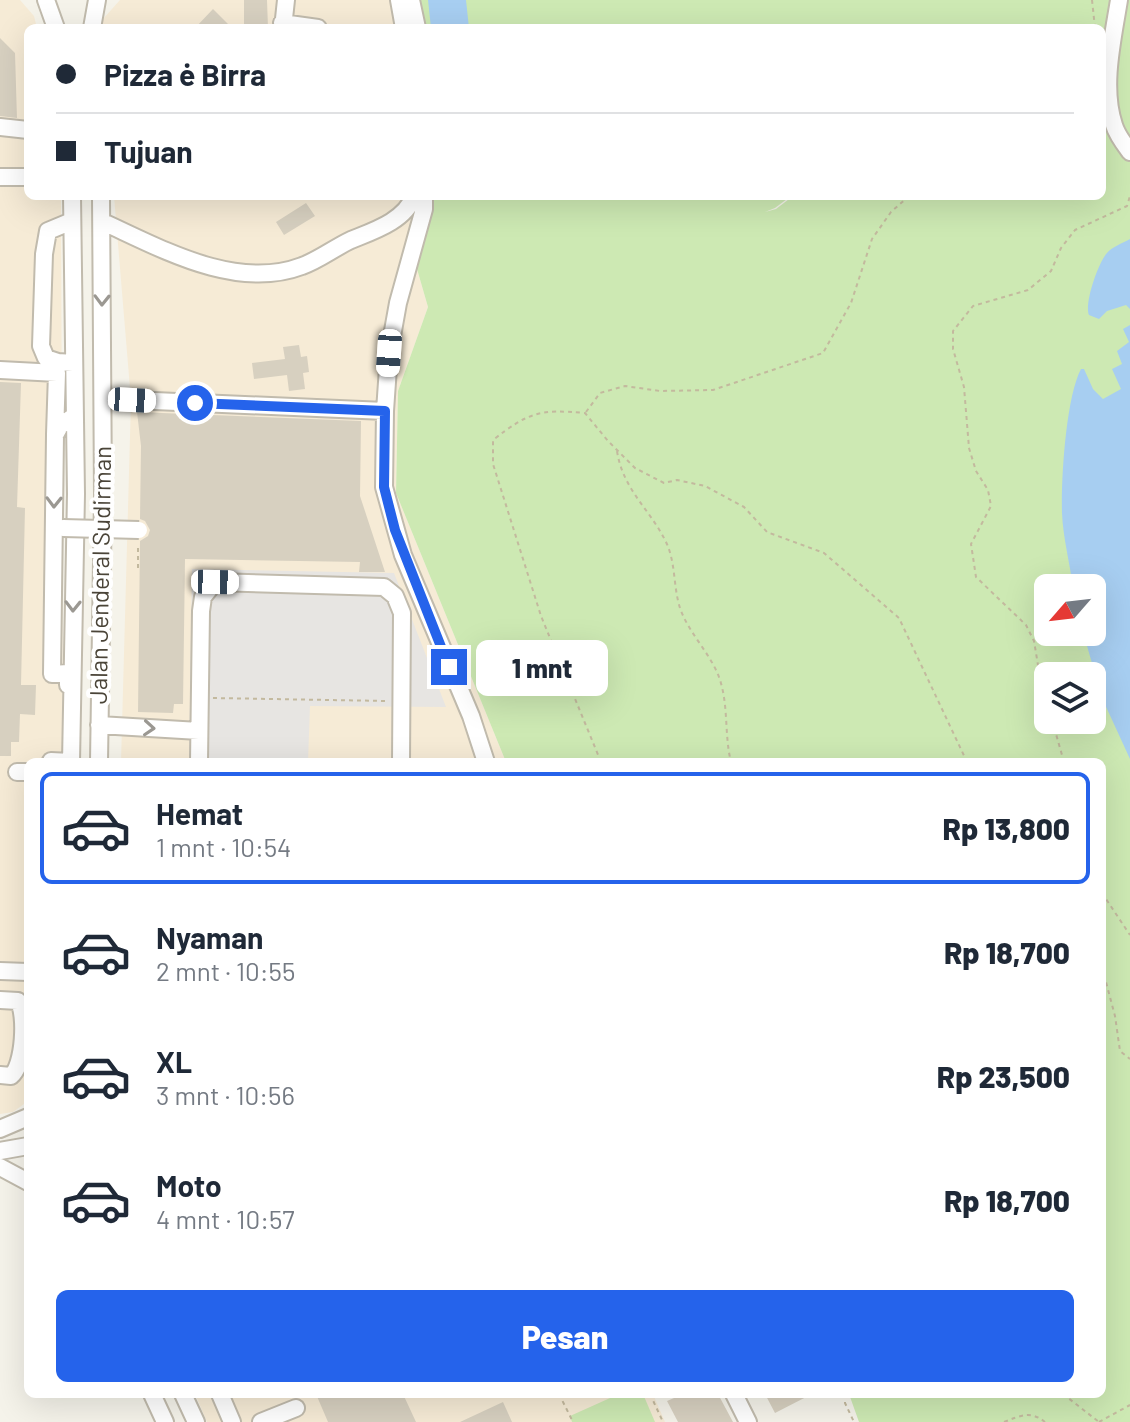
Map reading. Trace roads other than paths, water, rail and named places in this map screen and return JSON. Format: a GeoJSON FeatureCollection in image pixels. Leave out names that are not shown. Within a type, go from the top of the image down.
{"type":"FeatureCollection","features":[{"type":"Feature","properties":{"kind":"street"},"geometry":{"type":"LineString","coordinates":[[46,0],[55,24]]}},
{"type":"Feature","properties":{"kind":"street"},"geometry":{"type":"LineString","coordinates":[[93,24],[97,0]]}},
{"type":"Feature","properties":{"kind":"street"},"geometry":{"type":"LineString","coordinates":[[282,24],[286,0]]}},
{"type":"Feature","properties":{"kind":"street"},"geometry":{"type":"LineString","coordinates":[[399,0],[403,24]]}},
{"type":"Feature","properties":{"kind":"street"},"geometry":{"type":"LineString","coordinates":[[411,0],[416,24]]}},
{"type":"Feature","properties":{"kind":"street"},"geometry":{"type":"LineString","coordinates":[[1119,0],[1112,48],[1110,109],[1114,126],[1130,152]]}},
{"type":"Feature","properties":{"kind":"street"},"geometry":{"type":"LineString","coordinates":[[0,127],[24,130]]}},
{"type":"Feature","properties":{"kind":"street"},"geometry":{"type":"LineString","coordinates":[[0,177],[24,177]]}},
{"type":"Feature","properties":{"kind":"street","name":"Jalan Jenderal Sudirman"},"geometry":{"type":"LineString","coordinates":[[72,200],[68,369],[74,416],[76,494],[72,758]]}},
{"type":"Feature","properties":{"kind":"street","name":"Jalan Jenderal Sudirman"},"geometry":{"type":"LineString","coordinates":[[99,758],[103,448],[101,200]]}},
{"type":"Feature","properties":{"kind":"street"},"geometry":{"type":"LineString","coordinates":[[103,222],[167,251],[228,271],[261,274],[301,267],[401,214],[412,200]]}},
{"type":"Feature","properties":{"kind":"street"},"geometry":{"type":"LineString","coordinates":[[424,200],[389,353],[384,487],[395,530],[471,716],[485,758]]}},
{"type":"Feature","properties":{"kind":"street"},"geometry":{"type":"LineString","coordinates":[[68,369],[46,358],[41,346],[44,254],[48,231],[72,221]]}},
{"type":"Feature","properties":{"kind":"street"},"geometry":{"type":"LineString","coordinates":[[0,370],[68,369]]}},
{"type":"Feature","properties":{"kind":"street"},"geometry":{"type":"LineString","coordinates":[[0,381],[45,381],[68,369]]}},
{"type":"Feature","properties":{"kind":"street"},"geometry":{"type":"LineString","coordinates":[[51,758],[52,750],[67,751],[68,673],[52,674],[55,435],[68,369]]}},
{"type":"Feature","properties":{"kind":"street"},"geometry":{"type":"LineString","coordinates":[[132,400],[385,411]]}},
{"type":"Feature","properties":{"kind":"street"},"geometry":{"type":"LineString","coordinates":[[55,435],[60,426],[74,416]]}},
{"type":"Feature","properties":{"kind":"street"},"geometry":{"type":"LineString","coordinates":[[76,494],[103,448]]}},
{"type":"Feature","properties":{"kind":"street"},"geometry":{"type":"LineString","coordinates":[[63,528],[139,530]]}},
{"type":"Feature","properties":{"kind":"street"},"geometry":{"type":"LineString","coordinates":[[199,758],[203,597],[215,582],[384,587],[395,596],[402,613],[401,758]]}},
{"type":"Feature","properties":{"kind":"street"},"geometry":{"type":"LineString","coordinates":[[402,613],[424,607]]}},
{"type":"Feature","properties":{"kind":"street"},"geometry":{"type":"LineString","coordinates":[[99,725],[199,731]]}},
{"type":"Feature","properties":{"kind":"street"},"geometry":{"type":"LineString","coordinates":[[0,971],[24,972]]}},
{"type":"Feature","properties":{"kind":"street"},"geometry":{"type":"LineString","coordinates":[[0,1000],[18,1001],[23,1010],[21,1059],[17,1071],[11,1076],[0,1075]]}},
{"type":"Feature","properties":{"kind":"street"},"geometry":{"type":"LineString","coordinates":[[0,1129],[24,1119]]}},
{"type":"Feature","properties":{"kind":"street"},"geometry":{"type":"LineString","coordinates":[[0,1151],[24,1147]]}},
{"type":"Feature","properties":{"kind":"street"},"geometry":{"type":"LineString","coordinates":[[0,1167],[24,1180]]}},
{"type":"Feature","properties":{"kind":"street"},"geometry":{"type":"LineString","coordinates":[[154,1398],[165,1422]]}},
{"type":"Feature","properties":{"kind":"street"},"geometry":{"type":"LineString","coordinates":[[185,1398],[196,1422]]}},
{"type":"Feature","properties":{"kind":"street"},"geometry":{"type":"LineString","coordinates":[[222,1398],[232,1422]]}},
{"type":"Feature","properties":{"kind":"street"},"geometry":{"type":"LineString","coordinates":[[736,1398],[748,1422]]}},
{"type":"Feature","properties":{"kind":"street"},"geometry":{"type":"LineString","coordinates":[[261,1422],[296,1408]]}},
{"type":"Feature","properties":{"kind":"water"},"geometry":{"type":"Polygon","coordinates":[[[428,0],[466,0],[469,24],[431,24],[428,0]]]}},
{"type":"Feature","properties":{"kind":"water"},"geometry":{"type":"Polygon","coordinates":[[[1130,239],[1130,309],[1126,305],[1107,311],[1099,319],[1089,315],[1090,293],[1103,258],[1130,239]]]}},
{"type":"Feature","properties":{"kind":"water"},"geometry":{"type":"Polygon","coordinates":[[[1130,325],[1130,759],[1106,707],[1106,662],[1092,662],[1087,646],[1106,646],[1106,574],[1071,574],[1062,513],[1066,439],[1076,382],[1081,369],[1084,369],[1093,389],[1103,399],[1121,389],[1112,369],[1122,364],[1117,351],[1129,342],[1123,329],[1130,325]]]}}]}
